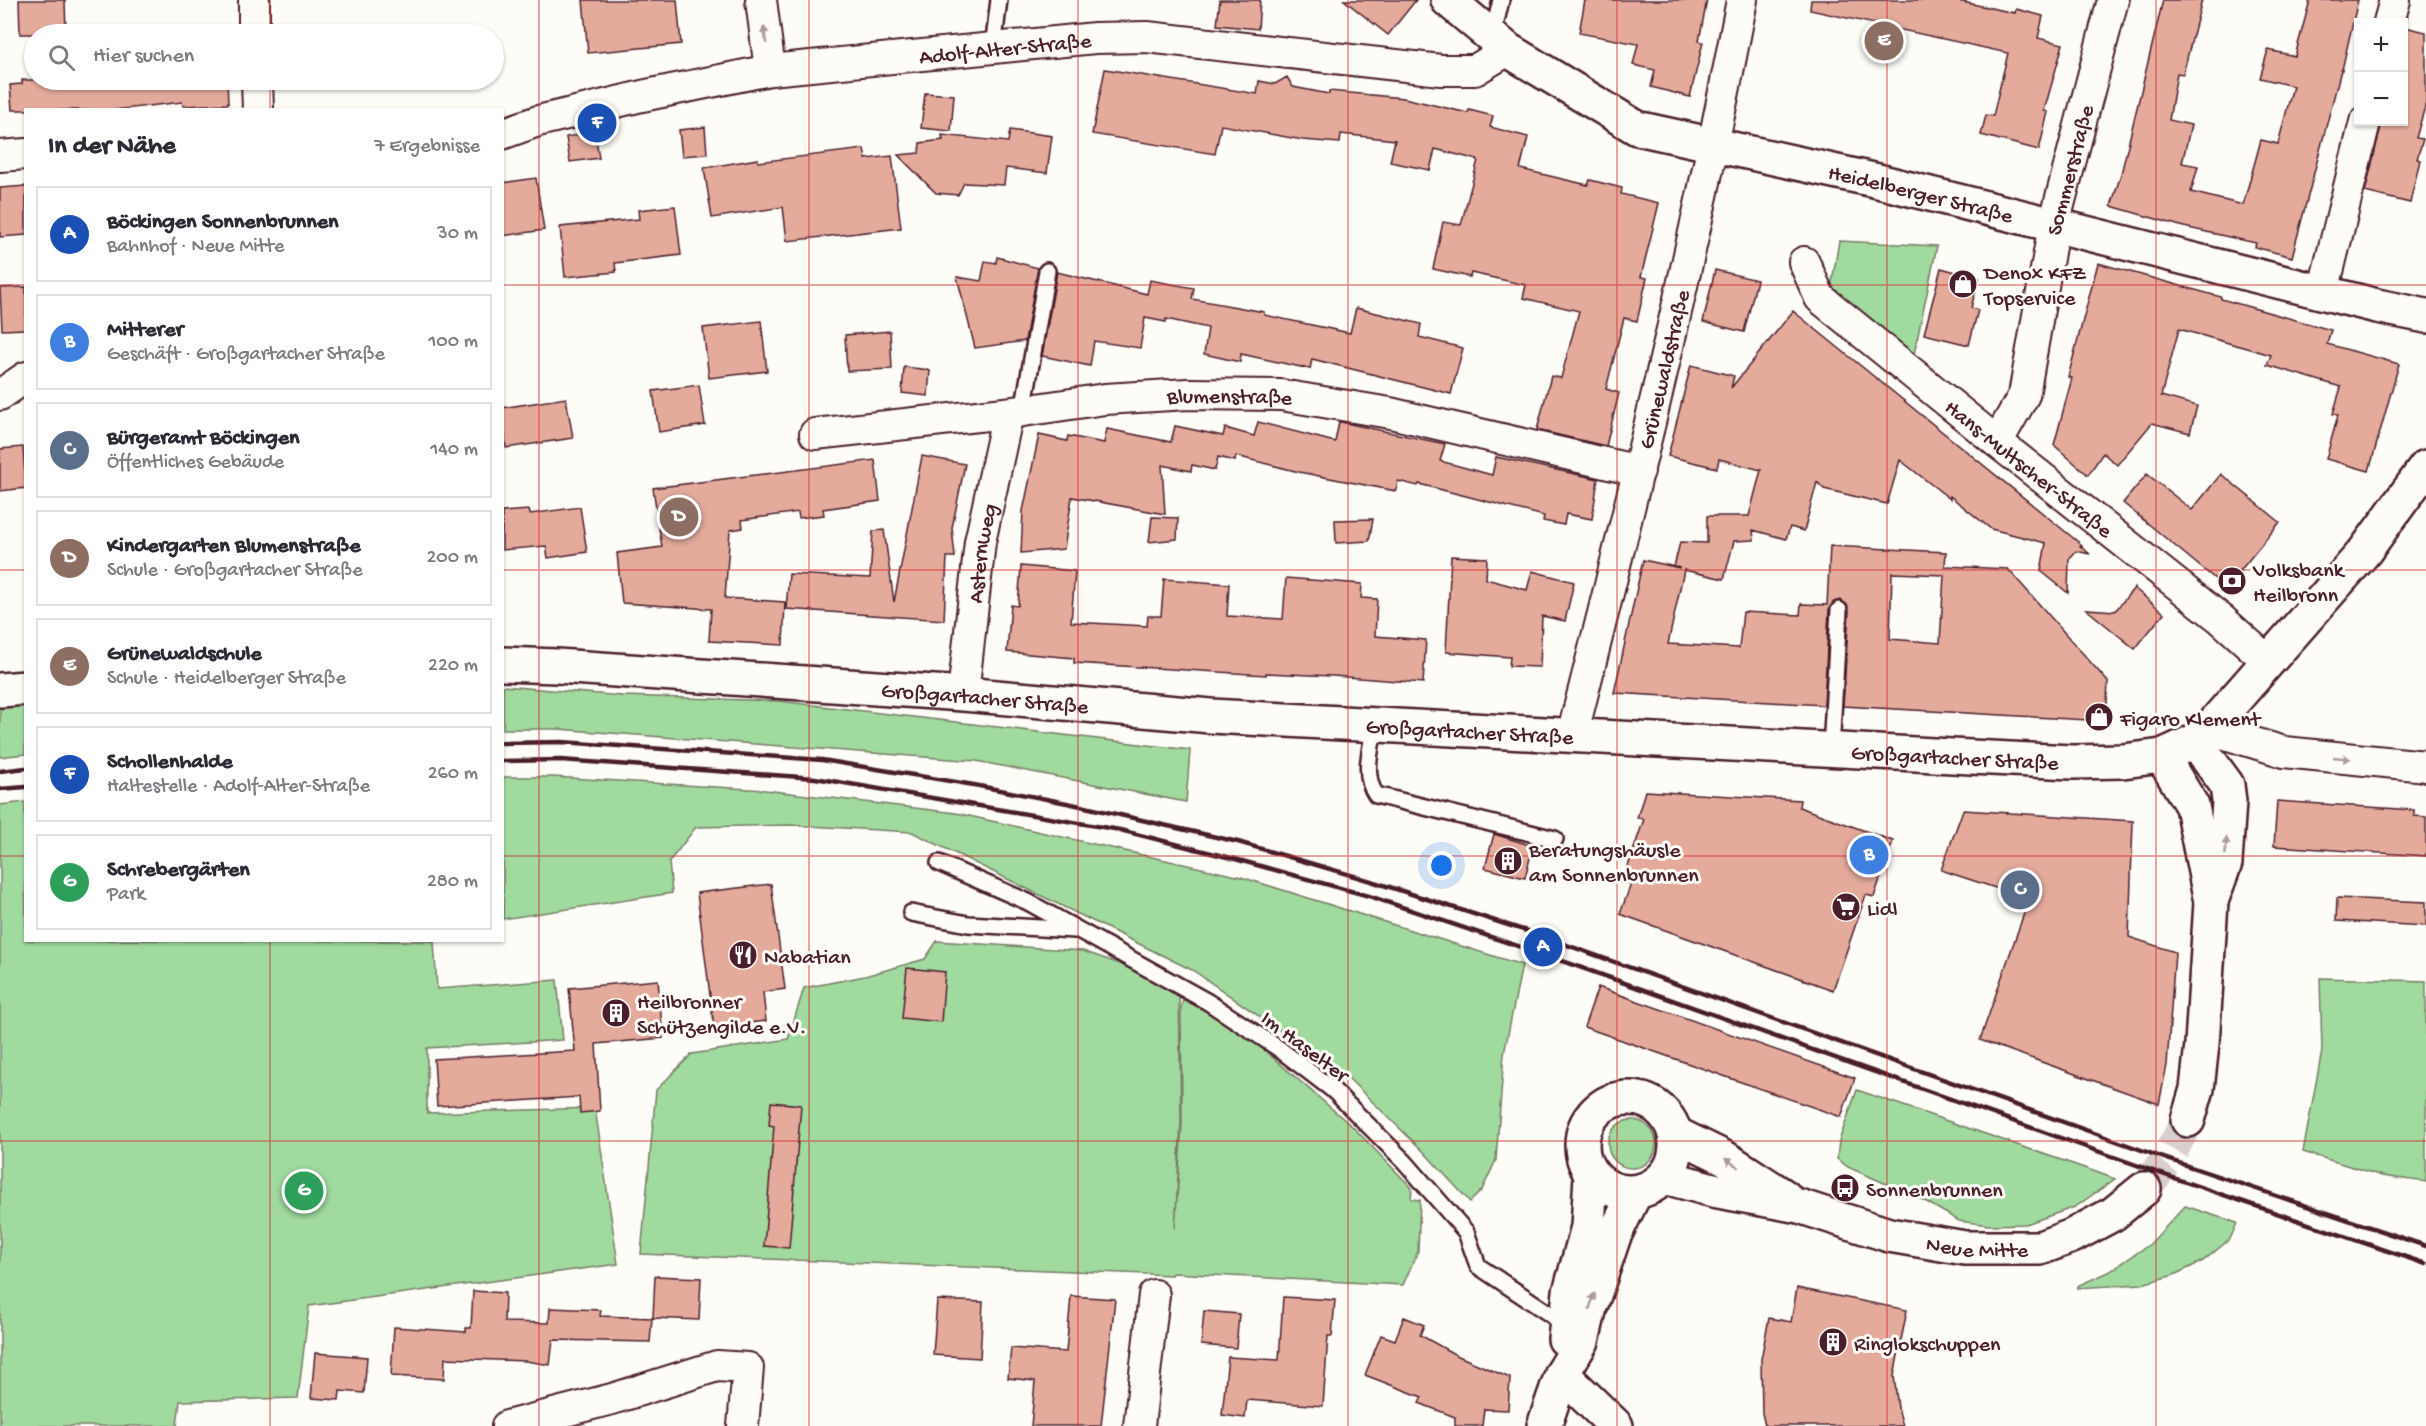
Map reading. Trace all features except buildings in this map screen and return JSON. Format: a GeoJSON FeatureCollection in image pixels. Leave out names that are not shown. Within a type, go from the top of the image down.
{"type":"FeatureCollection","features":[{"type":"Feature","properties":{"kind":"main road","name":"Heidelberger Straße"},"geometry":{"type":"LineString","coordinates":[[1448,0],[1500,44],[1637,128],[1874,180],[2426,316]]}},
{"type":"Feature","properties":{"kind":"main road"},"geometry":{"type":"LineString","coordinates":[[2211,902],[2225,863],[2229,801],[2227,785],[2202,735],[2365,551],[2426,467]]}},
{"type":"Feature","properties":{"kind":"main road","name":"Großgartacher Straße"},"geometry":{"type":"LineString","coordinates":[[504,664],[963,694],[1211,716],[2072,762],[2123,761],[2162,756],[2202,735]]}},
{"type":"Feature","properties":{"kind":"main road"},"geometry":{"type":"LineString","coordinates":[[0,690],[24,688]]}},
{"type":"Feature","properties":{"kind":"main road"},"geometry":{"type":"LineString","coordinates":[[2162,756],[2192,806],[2211,902],[2202,1044],[2197,1089],[2188,1120]]}},
{"type":"Feature","properties":{"kind":"main road"},"geometry":{"type":"LineString","coordinates":[[1619,1098],[1644,1099],[1665,1112],[1676,1134],[1676,1157],[1665,1177],[1651,1187],[1635,1193],[1611,1190],[1592,1176],[1581,1154],[1583,1129],[1597,1108],[1619,1098]]}},
{"type":"Feature","properties":{"kind":"main road","name":"Neue Mitte"},"geometry":{"type":"LineString","coordinates":[[1676,1134],[1725,1158],[1799,1206]]}},
{"type":"Feature","properties":{"kind":"main road"},"geometry":{"type":"LineString","coordinates":[[1574,1332],[1570,1292],[1588,1227],[1592,1176]]}},
{"type":"Feature","properties":{"kind":"main road","name":"Neue Mitte"},"geometry":{"type":"LineString","coordinates":[[1665,1177],[1713,1190],[1799,1206],[1889,1235],[1965,1248],[2040,1248],[2072,1236],[2113,1214],[2145,1188]]}},
{"type":"Feature","properties":{"kind":"main road"},"geometry":{"type":"LineString","coordinates":[[1544,1426],[1574,1332],[1590,1307],[1614,1236],[1635,1193]]}},
{"type":"Feature","properties":{"kind":"main road"},"geometry":{"type":"LineString","coordinates":[[1562,1374],[1616,1426]]}},
{"type":"Feature","properties":{"kind":"street"},"geometry":{"type":"LineString","coordinates":[[254,0],[254,24]]}},
{"type":"Feature","properties":{"kind":"street"},"geometry":{"type":"LineString","coordinates":[[761,0],[770,70]]}},
{"type":"Feature","properties":{"kind":"street","name":"Grünewaldstraße"},"geometry":{"type":"LineString","coordinates":[[1572,736],[1639,471],[1714,146],[1742,0]]}},
{"type":"Feature","properties":{"kind":"street","name":"Sommerstraße"},"geometry":{"type":"LineString","coordinates":[[1997,442],[2024,395],[2054,224],[2112,0]]}},
{"type":"Feature","properties":{"kind":"street"},"geometry":{"type":"LineString","coordinates":[[2390,18],[2395,0]]}},
{"type":"Feature","properties":{"kind":"street","name":"Adolf-Alter-Straße"},"geometry":{"type":"LineString","coordinates":[[504,133],[538,121],[642,96],[770,70],[1095,38],[1147,37],[1441,70],[1475,70],[1500,44]]}},
{"type":"Feature","properties":{"kind":"street"},"geometry":{"type":"LineString","coordinates":[[257,90],[258,108]]}},
{"type":"Feature","properties":{"kind":"street"},"geometry":{"type":"LineString","coordinates":[[2323,292],[2364,126]]}},
{"type":"Feature","properties":{"kind":"street"},"geometry":{"type":"LineString","coordinates":[[0,156],[24,154]]}},
{"type":"Feature","properties":{"kind":"street","name":"Hans-Multscher-Straße"},"geometry":{"type":"LineString","coordinates":[[1804,262],[1820,298],[1997,442],[2221,619],[2269,662]]}},
{"type":"Feature","properties":{"kind":"street"},"geometry":{"type":"LineString","coordinates":[[0,395],[24,378]]}},
{"type":"Feature","properties":{"kind":"street","name":"Blumenstraße"},"geometry":{"type":"LineString","coordinates":[[815,434],[1016,412],[1105,399],[1188,394],[1281,395],[1390,413],[1639,471]]}},
{"type":"Feature","properties":{"kind":"street","name":"Asternweg"},"geometry":{"type":"LineString","coordinates":[[963,694],[980,542],[1016,412]]}},
{"type":"Feature","properties":{"kind":"street"},"geometry":{"type":"LineString","coordinates":[[2202,735],[2284,752],[2426,766]]}},
{"type":"Feature","properties":{"kind":"street"},"geometry":{"type":"LineString","coordinates":[[1139,1426],[1154,1295]]}},
{"type":"Feature","properties":{"kind":"street"},"geometry":{"type":"LineString","coordinates":[[507,1426],[612,1399],[717,1366],[748,1368],[743,1426]]}},
{"type":"Feature","properties":{"kind":"lane"},"geometry":{"type":"LineString","coordinates":[[993,48],[999,0]]}},
{"type":"Feature","properties":{"kind":"lane"},"geometry":{"type":"LineString","coordinates":[[1500,44],[1501,0]]}},
{"type":"Feature","properties":{"kind":"lane","name":"Asternweg"},"geometry":{"type":"LineString","coordinates":[[1016,412],[1047,271]]}},
{"type":"Feature","properties":{"kind":"lane"},"geometry":{"type":"LineString","coordinates":[[1831,750],[1839,610]]}},
{"type":"Feature","properties":{"kind":"lane"},"geometry":{"type":"LineString","coordinates":[[1375,725],[1369,785],[1376,795],[1555,838]]}},
{"type":"Feature","properties":{"kind":"lane","name":"Im Haselter"},"geometry":{"type":"LineString","coordinates":[[939,863],[1028,902],[1208,1002],[1278,1048],[1333,1090],[1405,1162],[1466,1232],[1478,1266],[1574,1332]]}},
{"type":"Feature","properties":{"kind":"lane"},"geometry":{"type":"LineString","coordinates":[[911,913],[968,924],[1078,930]]}},
{"type":"Feature","properties":{"kind":"green space"},"geometry":{"type":"Polygon","coordinates":[[[1839,241],[1937,246],[1914,354],[1830,294],[1839,241]]]}},
{"type":"Feature","properties":{"kind":"green space"},"geometry":{"type":"Polygon","coordinates":[[[504,686],[622,696],[779,701],[1190,750],[1186,802],[976,761],[558,729],[504,729],[504,686]]]}},
{"type":"Feature","properties":{"kind":"green space"},"geometry":{"type":"Polygon","coordinates":[[[24,702],[24,754],[0,757],[0,705],[24,702]]]}},
{"type":"Feature","properties":{"kind":"green space"},"geometry":{"type":"Polygon","coordinates":[[[504,777],[553,777],[765,790],[956,813],[1241,877],[1522,965],[1504,1054],[1496,1160],[1482,1190],[1470,1202],[1423,1151],[1348,1078],[1194,971],[912,832],[792,825],[696,827],[669,862],[672,893],[504,919],[504,777]]]}},
{"type":"Feature","properties":{"kind":"green space"},"geometry":{"type":"Polygon","coordinates":[[[24,802],[24,942],[434,942],[437,989],[557,980],[563,1040],[427,1048],[427,1113],[595,1108],[618,1264],[309,1306],[298,1398],[180,1401],[177,1426],[0,1426],[0,805],[24,802]]]}},
{"type":"Feature","properties":{"kind":"green space"},"geometry":{"type":"Polygon","coordinates":[[[937,941],[1083,951],[1145,973],[1179,991],[1181,1121],[1175,1229],[1182,1124],[1181,1007],[1183,1000],[1232,1022],[1354,1128],[1412,1188],[1411,1199],[1420,1200],[1418,1251],[1403,1285],[1172,1273],[1172,1275],[641,1254],[656,1090],[692,1054],[788,1039],[804,988],[865,976],[925,959],[937,941]]]}},
{"type":"Feature","properties":{"kind":"green space"},"geometry":{"type":"Polygon","coordinates":[[[2320,978],[2426,981],[2426,1182],[2382,1176],[2303,1152],[2322,1051],[2320,978]]]}},
{"type":"Feature","properties":{"kind":"green space"},"geometry":{"type":"Polygon","coordinates":[[[1857,1090],[2115,1179],[2075,1207],[2026,1224],[1989,1225],[1959,1221],[1925,1201],[1848,1167],[1837,1159],[1839,1141],[1857,1090]]]}},
{"type":"Feature","properties":{"kind":"green space"},"geometry":{"type":"Polygon","coordinates":[[[1627,1120],[1637,1120],[1652,1130],[1656,1144],[1655,1153],[1646,1164],[1637,1168],[1627,1168],[1612,1158],[1608,1149],[1608,1139],[1618,1124],[1627,1120]]]}},
{"type":"Feature","properties":{"kind":"green space"},"geometry":{"type":"Polygon","coordinates":[[[2185,1206],[2237,1223],[2230,1239],[2203,1261],[2174,1275],[2142,1284],[2077,1288],[2109,1272],[2150,1244],[2185,1206]]]}},
{"type":"Feature","properties":{"kind":"tunnel"},"geometry":{"type":"LineString","coordinates":[[2144,1189],[2166,1161],[2188,1120]]}},
{"type":"Feature","properties":{"kind":"railway"},"geometry":{"type":"LineString","coordinates":[[504,743],[562,742],[822,760],[1072,804],[1238,842],[1371,881],[1536,934],[2164,1158],[2426,1246]]}},
{"type":"Feature","properties":{"kind":"railway"},"geometry":{"type":"LineString","coordinates":[[504,761],[561,760],[815,778],[1120,830],[1235,859],[1369,896],[1571,964],[2159,1173],[2426,1264]]}},
{"type":"Feature","properties":{"kind":"railway"},"geometry":{"type":"LineString","coordinates":[[0,771],[24,768]]}},
{"type":"Feature","properties":{"kind":"railway"},"geometry":{"type":"LineString","coordinates":[[0,789],[24,787]]}},
{"type":"Feature","properties":{"kind":"place","name":"Grünewaldschule"},"geometry":{"type":"Point","coordinates":[1884,41]}},
{"type":"Feature","properties":{"kind":"place","name":"Schollenhalde"},"geometry":{"type":"Point","coordinates":[597,123]}},
{"type":"Feature","properties":{"kind":"place","name":"Denox KFZ Topservice"},"geometry":{"type":"Point","coordinates":[1963,284]}},
{"type":"Feature","properties":{"kind":"place","name":"Kindergarten Blumenstraße"},"geometry":{"type":"Point","coordinates":[679,517]}},
{"type":"Feature","properties":{"kind":"place","name":"Volksbank Heilbronn"},"geometry":{"type":"Point","coordinates":[2232,581]}},
{"type":"Feature","properties":{"kind":"place","name":"Figaro Klement"},"geometry":{"type":"Point","coordinates":[2099,717]}},
{"type":"Feature","properties":{"kind":"place","name":"Mitterer"},"geometry":{"type":"Point","coordinates":[1869,855]}},
{"type":"Feature","properties":{"kind":"place","name":"Beratungshäusle am Sonnenbrunnen"},"geometry":{"type":"Point","coordinates":[1508,861]}},
{"type":"Feature","properties":{"kind":"place","name":"Bürgeramt Böckingen"},"geometry":{"type":"Point","coordinates":[2020,890]}},
{"type":"Feature","properties":{"kind":"place","name":"Lidl"},"geometry":{"type":"Point","coordinates":[1846,907]}},
{"type":"Feature","properties":{"kind":"place","name":"Böckingen Sonnenbrunnen"},"geometry":{"type":"Point","coordinates":[1543,947]}},
{"type":"Feature","properties":{"kind":"place","name":"Nabatian"},"geometry":{"type":"Point","coordinates":[743,955]}},
{"type":"Feature","properties":{"kind":"place","name":"Heilbronner Schützengilde e.V."},"geometry":{"type":"Point","coordinates":[616,1013]}},
{"type":"Feature","properties":{"kind":"place","name":"Sonnenbrunnen"},"geometry":{"type":"Point","coordinates":[1845,1188]}},
{"type":"Feature","properties":{"kind":"place","name":"Schrebergärten"},"geometry":{"type":"Point","coordinates":[304,1191]}},
{"type":"Feature","properties":{"kind":"place","name":"Ringlokschuppen"},"geometry":{"type":"Point","coordinates":[1833,1342]}}]}
